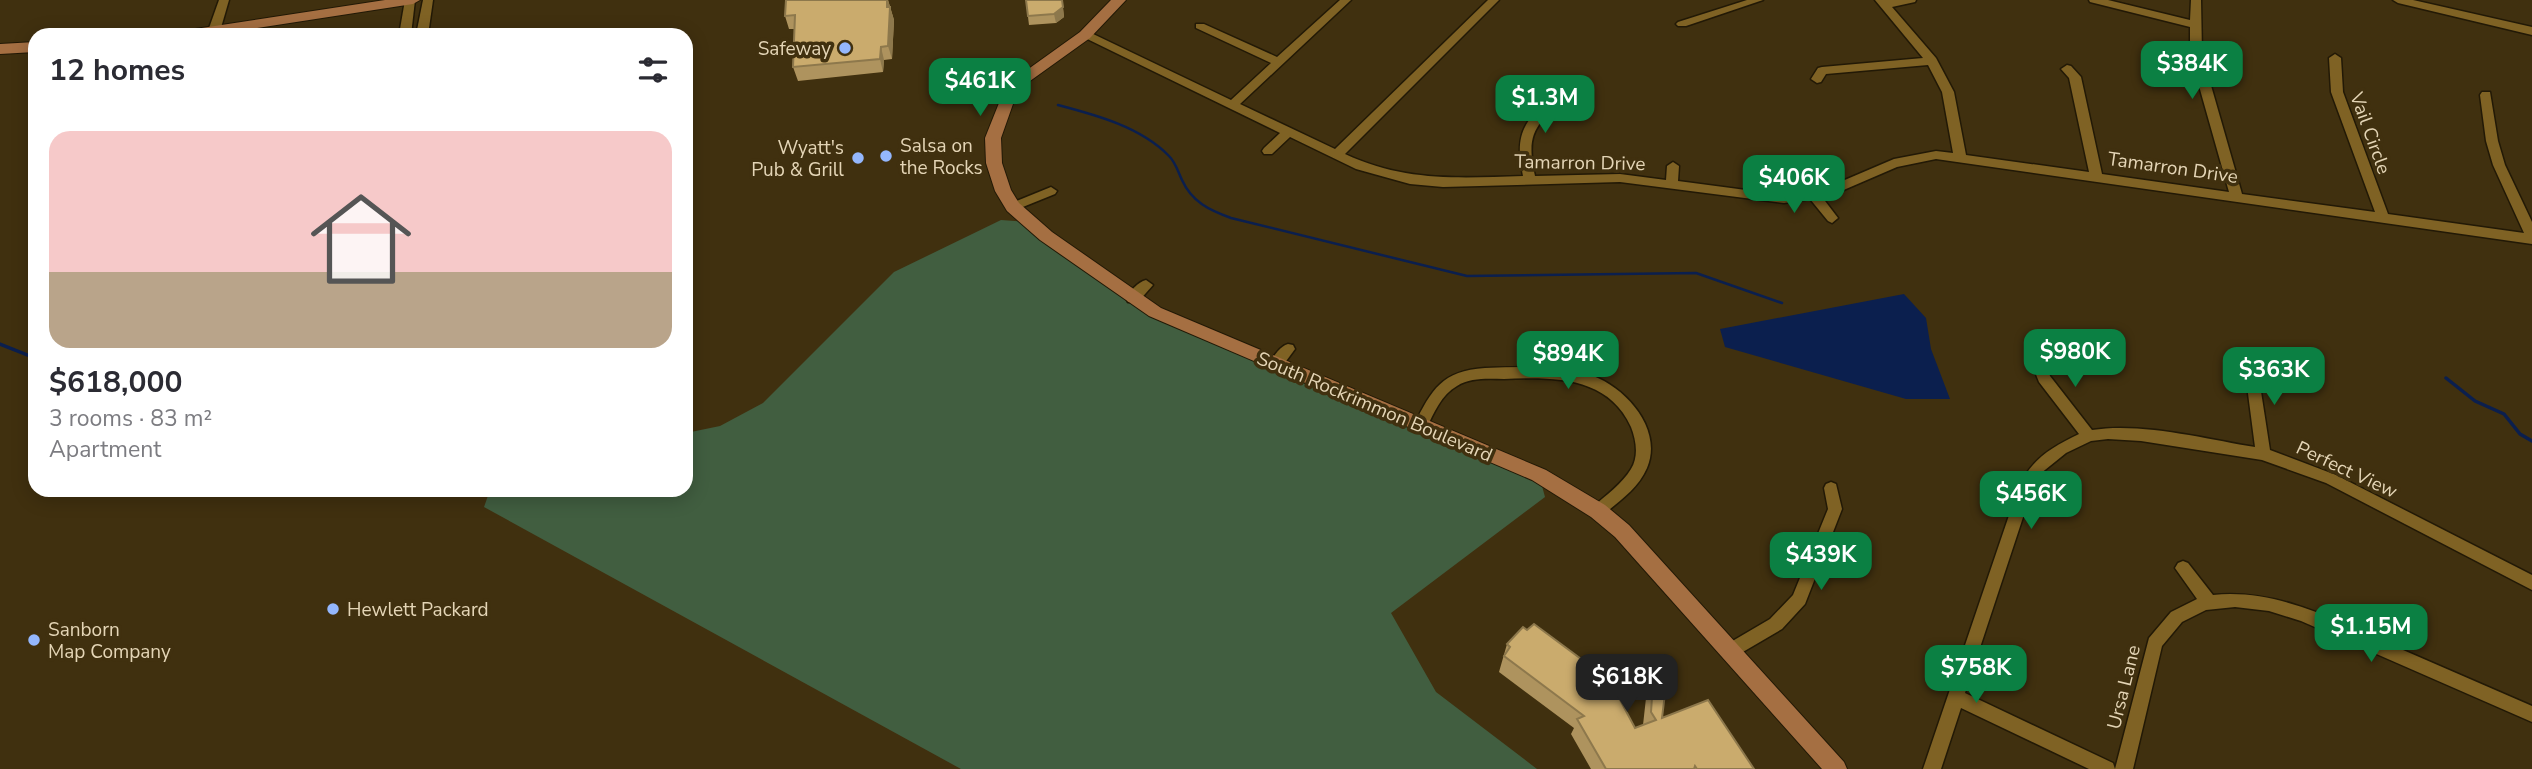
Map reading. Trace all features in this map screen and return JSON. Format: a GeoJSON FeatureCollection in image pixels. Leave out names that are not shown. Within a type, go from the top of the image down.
{"type":"FeatureCollection","features":[{"type":"Feature","properties":{"kind":"main road"},"geometry":{"type":"LineString","coordinates":[[233,28],[412,0]]}},
{"type":"Feature","properties":{"kind":"main road","name":"South Rockrimmon Boulevard"},"geometry":{"type":"LineString","coordinates":[[1118,0],[1085,35],[1056,52],[1014,90],[998,119],[993,163],[1003,191],[1013,207],[1046,236],[1133,298],[1177,323],[1539,475],[1598,511],[1643,553],[1836,769]]}},
{"type":"Feature","properties":{"kind":"main road","name":"South Rockrimmon Boulevard"},"geometry":{"type":"LineString","coordinates":[[1056,52],[1061,40],[1118,0]]}},
{"type":"Feature","properties":{"kind":"main road"},"geometry":{"type":"LineString","coordinates":[[0,49],[28,47]]}},
{"type":"Feature","properties":{"kind":"street"},"geometry":{"type":"LineString","coordinates":[[215,28],[224,0]]}},
{"type":"Feature","properties":{"kind":"street"},"geometry":{"type":"LineString","coordinates":[[406,28],[412,0]]}},
{"type":"Feature","properties":{"kind":"street"},"geometry":{"type":"LineString","coordinates":[[423,28],[428,0]]}},
{"type":"Feature","properties":{"kind":"street"},"geometry":{"type":"LineString","coordinates":[[1232,105],[1346,0]]}},
{"type":"Feature","properties":{"kind":"street"},"geometry":{"type":"LineString","coordinates":[[1337,155],[1494,0]]}},
{"type":"Feature","properties":{"kind":"street"},"geometry":{"type":"LineString","coordinates":[[1682,24],[1758,0]]}},
{"type":"Feature","properties":{"kind":"street"},"geometry":{"type":"LineString","coordinates":[[1882,3],[1910,0]]}},
{"type":"Feature","properties":{"kind":"street"},"geometry":{"type":"LineString","coordinates":[[2094,0],[2195,25]]}},
{"type":"Feature","properties":{"kind":"street"},"geometry":{"type":"LineString","coordinates":[[2196,0],[2196,54],[2236,195]]}},
{"type":"Feature","properties":{"kind":"street"},"geometry":{"type":"LineString","coordinates":[[2402,1],[2532,31]]}},
{"type":"Feature","properties":{"kind":"street"},"geometry":{"type":"LineString","coordinates":[[1882,3],[1931,61],[1948,92],[1960,156]]}},
{"type":"Feature","properties":{"kind":"street"},"geometry":{"type":"LineString","coordinates":[[1200,26],[1278,62]]}},
{"type":"Feature","properties":{"kind":"street","name":"Tamarron Drive"},"geometry":{"type":"LineString","coordinates":[[1085,35],[1375,172],[1427,182],[1620,178],[1772,199],[1814,196],[1905,159],[1936,155],[1960,156],[2532,238]]}},
{"type":"Feature","properties":{"kind":"street","name":"Vail Circle"},"geometry":{"type":"LineString","coordinates":[[2335,58],[2337,92],[2384,218]]}},
{"type":"Feature","properties":{"kind":"street"},"geometry":{"type":"LineString","coordinates":[[1817,79],[1822,71],[1931,61]]}},
{"type":"Feature","properties":{"kind":"street"},"geometry":{"type":"LineString","coordinates":[[2067,69],[2075,77],[2096,176]]}},
{"type":"Feature","properties":{"kind":"street"},"geometry":{"type":"LineString","coordinates":[[1530,180],[1523,153],[1525,134],[1560,91]]}},
{"type":"Feature","properties":{"kind":"street"},"geometry":{"type":"LineString","coordinates":[[2486,95],[2492,141],[2499,165],[2532,238]]}},
{"type":"Feature","properties":{"kind":"street"},"geometry":{"type":"LineString","coordinates":[[1268,151],[1288,132]]}},
{"type":"Feature","properties":{"kind":"street","name":"Tamarron Drive"},"geometry":{"type":"LineString","coordinates":[[1672,185],[1673,166]]}},
{"type":"Feature","properties":{"kind":"street"},"geometry":{"type":"LineString","coordinates":[[1013,207],[1051,191]]}},
{"type":"Feature","properties":{"kind":"street"},"geometry":{"type":"LineString","coordinates":[[1814,196],[1832,218]]}},
{"type":"Feature","properties":{"kind":"street"},"geometry":{"type":"LineString","coordinates":[[1133,298],[1146,285]]}},
{"type":"Feature","properties":{"kind":"street"},"geometry":{"type":"LineString","coordinates":[[1932,769],[1958,698],[2026,486],[2047,458],[2089,436],[2044,378],[2038,362],[2049,342]]}},
{"type":"Feature","properties":{"kind":"street"},"geometry":{"type":"LineString","coordinates":[[1276,364],[1288,349]]}},
{"type":"Feature","properties":{"kind":"street"},"geometry":{"type":"LineString","coordinates":[[2251,363],[2263,454]]}},
{"type":"Feature","properties":{"kind":"street"},"geometry":{"type":"LineString","coordinates":[[1420,425],[1446,386],[1472,374],[1552,371],[1604,380],[1629,409],[1637,424],[1643,452],[1641,467],[1633,480],[1598,511]]}},
{"type":"Feature","properties":{"kind":"street","name":"Perfect View"},"geometry":{"type":"LineString","coordinates":[[2089,436],[2141,435],[2263,454],[2331,479],[2532,583]]}},
{"type":"Feature","properties":{"kind":"street"},"geometry":{"type":"LineString","coordinates":[[1730,651],[1776,624],[1799,599],[1835,509],[1831,488]]}},
{"type":"Feature","properties":{"kind":"street"},"geometry":{"type":"LineString","coordinates":[[2183,568],[2210,603]]}},
{"type":"Feature","properties":{"kind":"street","name":"Ursa Lane"},"geometry":{"type":"LineString","coordinates":[[2124,769],[2154,643],[2175,616],[2210,603],[2250,600],[2301,612],[2532,714]]}},
{"type":"Feature","properties":{"kind":"street"},"geometry":{"type":"LineString","coordinates":[[1958,698],[2106,769]]}},
{"type":"Feature","properties":{"kind":"green space"},"geometry":{"type":"Polygon","coordinates":[[[1001,220],[1029,222],[1155,312],[1539,475],[1545,497],[1391,613],[1436,692],[1537,769],[961,769],[484,507],[488,497],[693,497],[693,432],[720,426],[763,403],[894,272],[1001,220]]]}},
{"type":"Feature","properties":{"kind":"water"},"geometry":{"type":"Polygon","coordinates":[[[1904,294],[1926,318],[1931,349],[1950,399],[1906,399],[1725,347],[1720,329],[1904,294]]]}},
{"type":"Feature","properties":{"kind":"building","name":"Safeway"},"geometry":{"type":"Polygon","coordinates":[[[786,0],[887,0],[887,7],[890,7],[888,46],[881,47],[880,59],[793,67],[795,15],[785,16],[786,0]]]}},
{"type":"Feature","properties":{"kind":"building"},"geometry":{"type":"Polygon","coordinates":[[[1026,0],[1062,0],[1063,7],[1054,14],[1028,16],[1026,0]]]}},
{"type":"Feature","properties":{"kind":"building"},"geometry":{"type":"Polygon","coordinates":[[[1534,624],[1612,682],[1606,689],[1617,694],[1635,728],[1656,720],[1651,712],[1653,683],[1666,685],[1662,718],[1708,700],[1754,769],[1697,769],[1695,766],[1694,769],[1606,769],[1577,719],[1584,716],[1504,656],[1510,647],[1507,644],[1523,627],[1527,630],[1534,624]]]}},
{"type":"Feature","properties":{"kind":"waterway"},"geometry":{"type":"LineString","coordinates":[[1058,105],[1102,118],[1145,137],[1171,159],[1186,188],[1196,200],[1231,218],[1467,276],[1696,273],[1782,303]]}},
{"type":"Feature","properties":{"kind":"waterway"},"geometry":{"type":"LineString","coordinates":[[0,344],[28,355]]}},
{"type":"Feature","properties":{"kind":"waterway"},"geometry":{"type":"LineString","coordinates":[[2446,378],[2475,401],[2504,414],[2520,434],[2532,441]]}},
{"type":"Feature","properties":{"kind":"place","name":"Safeway"},"geometry":{"type":"Point","coordinates":[845,48]}},
{"type":"Feature","properties":{"kind":"place","name":"Salsa on the Rocks"},"geometry":{"type":"Point","coordinates":[886,156]}},
{"type":"Feature","properties":{"kind":"place","name":"Wyatt's Pub & Grill"},"geometry":{"type":"Point","coordinates":[858,158]}},
{"type":"Feature","properties":{"kind":"place","name":"Hewlett Packard"},"geometry":{"type":"Point","coordinates":[333,609]}},
{"type":"Feature","properties":{"kind":"place","name":"Sanborn Map Company"},"geometry":{"type":"Point","coordinates":[34,640]}}]}
